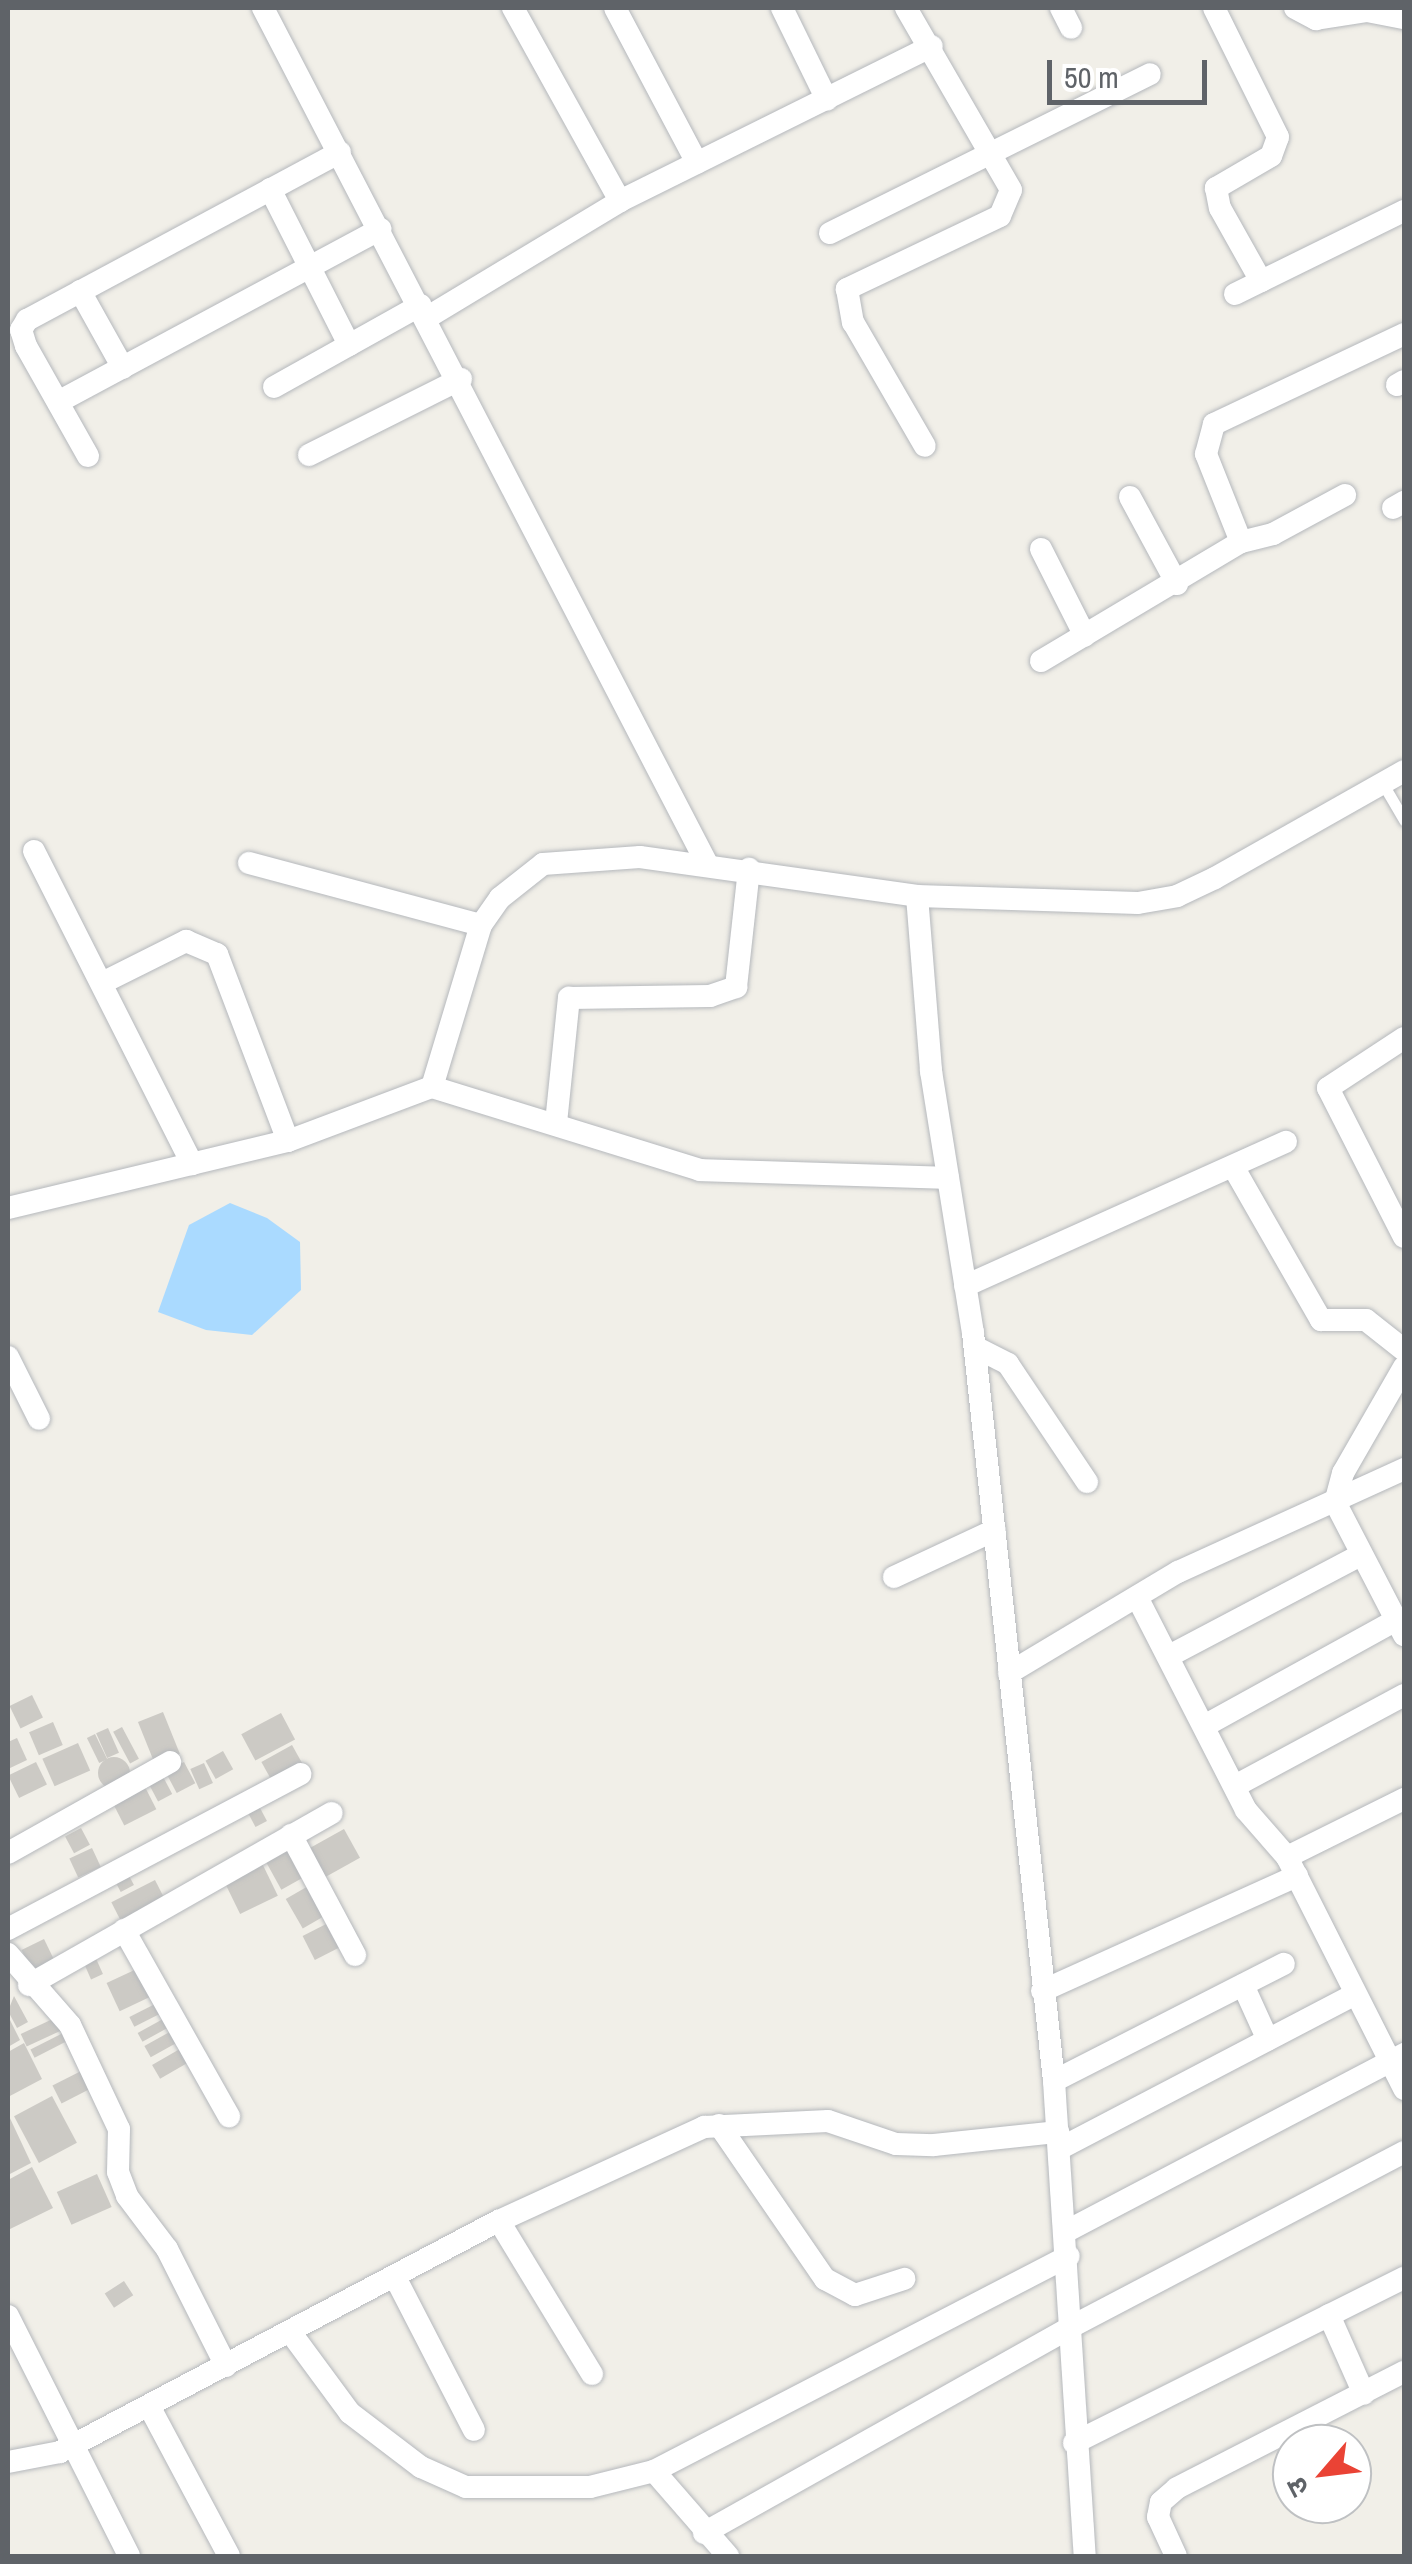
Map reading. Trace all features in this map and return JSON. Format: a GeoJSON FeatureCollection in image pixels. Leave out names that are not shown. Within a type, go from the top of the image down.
{"type":"FeatureCollection","features":[{"type":"Feature","properties":{"kind":"street"},"geometry":{"type":"LineString","coordinates":[[263,8],[461,379],[706,862]]}},
{"type":"Feature","properties":{"kind":"street"},"geometry":{"type":"LineString","coordinates":[[513,8],[620,201]]}},
{"type":"Feature","properties":{"kind":"street"},"geometry":{"type":"LineString","coordinates":[[615,8],[696,163]]}},
{"type":"Feature","properties":{"kind":"street"},"geometry":{"type":"LineString","coordinates":[[782,8],[827,100]]}},
{"type":"Feature","properties":{"kind":"street"},"geometry":{"type":"LineString","coordinates":[[906,8],[932,46],[1011,190],[1000,216],[847,289],[853,322],[925,446]]}},
{"type":"Feature","properties":{"kind":"street"},"geometry":{"type":"LineString","coordinates":[[1214,8],[1278,137],[1271,156],[1216,188],[1220,208],[1260,281]]}},
{"type":"Feature","properties":{"kind":"street"},"geometry":{"type":"LineString","coordinates":[[1295,8],[1316,19],[1368,12],[1400,14]]}},
{"type":"Feature","properties":{"kind":"street"},"geometry":{"type":"LineString","coordinates":[[274,387],[349,344],[425,311],[620,201],[932,46]]}},
{"type":"Feature","properties":{"kind":"street"},"geometry":{"type":"LineString","coordinates":[[830,234],[1150,74]]}},
{"type":"Feature","properties":{"kind":"street"},"geometry":{"type":"LineString","coordinates":[[88,456],[21,330],[27,320],[340,152]]}},
{"type":"Feature","properties":{"kind":"street"},"geometry":{"type":"LineString","coordinates":[[270,190],[349,344]]}},
{"type":"Feature","properties":{"kind":"street"},"geometry":{"type":"LineString","coordinates":[[1235,294],[1404,211]]}},
{"type":"Feature","properties":{"kind":"street"},"geometry":{"type":"LineString","coordinates":[[58,402],[381,229]]}},
{"type":"Feature","properties":{"kind":"street"},"geometry":{"type":"LineString","coordinates":[[80,291],[122,368]]}},
{"type":"Feature","properties":{"kind":"street"},"geometry":{"type":"LineString","coordinates":[[1242,542],[1206,454],[1214,424],[1404,334]]}},
{"type":"Feature","properties":{"kind":"street"},"geometry":{"type":"LineString","coordinates":[[309,456],[461,379]]}},
{"type":"Feature","properties":{"kind":"street"},"geometry":{"type":"LineString","coordinates":[[1041,661],[1177,584],[1242,542],[1273,534],[1345,495]]}},
{"type":"Feature","properties":{"kind":"street"},"geometry":{"type":"LineString","coordinates":[[1130,497],[1177,584]]}},
{"type":"Feature","properties":{"kind":"street"},"geometry":{"type":"LineString","coordinates":[[1041,549],[1085,636]]}},
{"type":"Feature","properties":{"kind":"street"},"geometry":{"type":"LineString","coordinates":[[432,1087],[481,926],[500,898],[543,864],[596,855],[706,862],[917,896],[1138,902],[1178,896],[1404,771]]}},
{"type":"Feature","properties":{"kind":"street"},"geometry":{"type":"LineString","coordinates":[[34,851],[104,982],[192,1164]]}},
{"type":"Feature","properties":{"kind":"street"},"geometry":{"type":"LineString","coordinates":[[249,863],[481,926]]}},
{"type":"Feature","properties":{"kind":"street"},"geometry":{"type":"LineString","coordinates":[[556,1124],[569,998],[710,996],[736,988],[749,868]]}},
{"type":"Feature","properties":{"kind":"street"},"geometry":{"type":"LineString","coordinates":[[917,896],[948,1178],[975,1347],[1054,2081],[1069,2256],[1074,2443],[1085,2556]]}},
{"type":"Feature","properties":{"kind":"street"},"geometry":{"type":"LineString","coordinates":[[104,982],[186,942],[217,954],[288,1142]]}},
{"type":"Feature","properties":{"kind":"street"},"geometry":{"type":"LineString","coordinates":[[1404,1038],[1328,1088],[1404,1237]]}},
{"type":"Feature","properties":{"kind":"street"},"geometry":{"type":"LineString","coordinates":[[8,1208],[288,1142],[432,1087],[700,1170],[948,1178]]}},
{"type":"Feature","properties":{"kind":"street"},"geometry":{"type":"LineString","coordinates":[[965,1286],[1235,1170],[1286,1142]]}},
{"type":"Feature","properties":{"kind":"street"},"geometry":{"type":"LineString","coordinates":[[1235,1170],[1308,1306],[1321,1320],[1366,1320],[1386,1329],[1404,1350]]}},
{"type":"Feature","properties":{"kind":"street"},"geometry":{"type":"LineString","coordinates":[[975,1347],[1016,1374],[1087,1482]]}},
{"type":"Feature","properties":{"kind":"street"},"geometry":{"type":"LineString","coordinates":[[1206,1725],[1400,1627],[1359,1556],[1335,1502],[1343,1474],[1404,1367]]}},
{"type":"Feature","properties":{"kind":"street"},"geometry":{"type":"LineString","coordinates":[[10,1369],[39,1419]]}},
{"type":"Feature","properties":{"kind":"street"},"geometry":{"type":"LineString","coordinates":[[1009,1673],[1178,1572],[1292,1515],[1335,1502],[1404,1469]]}},
{"type":"Feature","properties":{"kind":"street"},"geometry":{"type":"LineString","coordinates":[[894,1577],[995,1530]]}},
{"type":"Feature","properties":{"kind":"street"},"geometry":{"type":"LineString","coordinates":[[1169,1656],[1359,1556]]}},
{"type":"Feature","properties":{"kind":"street"},"geometry":{"type":"LineString","coordinates":[[1138,1599],[1259,1830],[1292,1867],[1355,1994],[1397,2058],[1404,2090]]}},
{"type":"Feature","properties":{"kind":"street"},"geometry":{"type":"LineString","coordinates":[[1235,1786],[1404,1695]]}},
{"type":"Feature","properties":{"kind":"street"},"geometry":{"type":"LineString","coordinates":[[8,1854],[170,1762]]}},
{"type":"Feature","properties":{"kind":"street"},"geometry":{"type":"LineString","coordinates":[[8,1928],[133,1856],[300,1774]]}},
{"type":"Feature","properties":{"kind":"street"},"geometry":{"type":"LineString","coordinates":[[1042,1991],[1292,1867],[1404,1799]]}},
{"type":"Feature","properties":{"kind":"street"},"geometry":{"type":"LineString","coordinates":[[29,1985],[332,1813]]}},
{"type":"Feature","properties":{"kind":"street"},"geometry":{"type":"LineString","coordinates":[[291,1836],[354,1955]]}},
{"type":"Feature","properties":{"kind":"street"},"geometry":{"type":"LineString","coordinates":[[124,1930],[229,2116]]}},
{"type":"Feature","properties":{"kind":"street"},"geometry":{"type":"LineString","coordinates":[[8,1954],[29,1985],[70,2025],[119,2128],[122,2186],[167,2249],[226,2366]]}},
{"type":"Feature","properties":{"kind":"street"},"geometry":{"type":"LineString","coordinates":[[1054,2081],[1284,1964]]}},
{"type":"Feature","properties":{"kind":"street"},"geometry":{"type":"LineString","coordinates":[[1243,1985],[1268,2040]]}},
{"type":"Feature","properties":{"kind":"street"},"geometry":{"type":"LineString","coordinates":[[8,2462],[76,2444],[499,2221],[627,2158],[719,2125],[828,2121],[896,2144],[1059,2141],[1355,1994]]}},
{"type":"Feature","properties":{"kind":"street"},"geometry":{"type":"LineString","coordinates":[[1066,2231],[1397,2058]]}},
{"type":"Feature","properties":{"kind":"street"},"geometry":{"type":"LineString","coordinates":[[719,2125],[751,2180],[833,2286],[855,2295],[904,2278]]}},
{"type":"Feature","properties":{"kind":"street"},"geometry":{"type":"LineString","coordinates":[[704,2533],[1071,2328],[1404,2152]]}},
{"type":"Feature","properties":{"kind":"street"},"geometry":{"type":"LineString","coordinates":[[499,2221],[592,2374]]}},
{"type":"Feature","properties":{"kind":"street"},"geometry":{"type":"LineString","coordinates":[[291,2333],[350,2413],[387,2446],[466,2487],[590,2486],[654,2471],[1069,2256]]}},
{"type":"Feature","properties":{"kind":"street"},"geometry":{"type":"LineString","coordinates":[[395,2276],[474,2430]]}},
{"type":"Feature","properties":{"kind":"street"},"geometry":{"type":"LineString","coordinates":[[1074,2443],[1404,2278]]}},
{"type":"Feature","properties":{"kind":"street"},"geometry":{"type":"LineString","coordinates":[[1329,2315],[1364,2394]]}},
{"type":"Feature","properties":{"kind":"street"},"geometry":{"type":"LineString","coordinates":[[8,2316],[76,2444],[128,2556]]}},
{"type":"Feature","properties":{"kind":"street"},"geometry":{"type":"LineString","coordinates":[[1176,2556],[1158,2517],[1161,2502],[1177,2488],[1404,2372]]}},
{"type":"Feature","properties":{"kind":"street"},"geometry":{"type":"LineString","coordinates":[[149,2406],[230,2556]]}},
{"type":"Feature","properties":{"kind":"street"},"geometry":{"type":"LineString","coordinates":[[654,2471],[728,2556]]}},
{"type":"Feature","properties":{"kind":"lane"},"geometry":{"type":"LineString","coordinates":[[1382,784],[1404,820]]}},
{"type":"Feature","properties":{"kind":"water"},"geometry":{"type":"Polygon","coordinates":[[[230,1203],[267,1218],[300,1242],[301,1290],[252,1335],[206,1330],[158,1312],[189,1225],[230,1203]]]}},
{"type":"Feature","properties":{"kind":"building"},"geometry":{"type":"Polygon","coordinates":[[[32,1695],[43,1717],[20,1728],[10,1706],[32,1695]]]}},
{"type":"Feature","properties":{"kind":"building"},"geometry":{"type":"Polygon","coordinates":[[[163,1712],[180,1754],[155,1764],[138,1722],[163,1712]]]}},
{"type":"Feature","properties":{"kind":"building"},"geometry":{"type":"Polygon","coordinates":[[[281,1713],[295,1739],[255,1761],[241,1734],[281,1713]]]}},
{"type":"Feature","properties":{"kind":"building"},"geometry":{"type":"Polygon","coordinates":[[[53,1722],[63,1745],[39,1755],[29,1732],[53,1722]]]}},
{"type":"Feature","properties":{"kind":"building"},"geometry":{"type":"Polygon","coordinates":[[[122,1727],[139,1759],[130,1763],[113,1732],[122,1727]]]}},
{"type":"Feature","properties":{"kind":"building"},"geometry":{"type":"Polygon","coordinates":[[[108,1728],[119,1753],[107,1758],[96,1733],[108,1728]]]}},
{"type":"Feature","properties":{"kind":"building"},"geometry":{"type":"Polygon","coordinates":[[[95,1734],[107,1759],[99,1763],[87,1738],[95,1734]]]}},
{"type":"Feature","properties":{"kind":"building"},"geometry":{"type":"Polygon","coordinates":[[[17,1738],[27,1760],[8,1769],[8,1742],[17,1738]]]}},
{"type":"Feature","properties":{"kind":"building"},"geometry":{"type":"Polygon","coordinates":[[[78,1743],[90,1770],[55,1786],[42,1759],[78,1743]]]}},
{"type":"Feature","properties":{"kind":"building"},"geometry":{"type":"Polygon","coordinates":[[[292,1745],[302,1763],[272,1780],[261,1762],[292,1745]]]}},
{"type":"Feature","properties":{"kind":"building"},"geometry":{"type":"Polygon","coordinates":[[[223,1751],[233,1769],[216,1779],[206,1761],[223,1751]]]}},
{"type":"Feature","properties":{"kind":"building"},"geometry":{"type":"Polygon","coordinates":[[[114,1757],[125,1762],[130,1773],[125,1784],[114,1789],[103,1784],[98,1773],[103,1762],[114,1757]]]}},
{"type":"Feature","properties":{"kind":"building"},"geometry":{"type":"Polygon","coordinates":[[[36,1762],[47,1784],[19,1798],[8,1776],[36,1762]]]}},
{"type":"Feature","properties":{"kind":"building"},"geometry":{"type":"Polygon","coordinates":[[[184,1762],[195,1783],[177,1793],[165,1772],[184,1762]]]}},
{"type":"Feature","properties":{"kind":"building"},"geometry":{"type":"Polygon","coordinates":[[[204,1763],[213,1783],[199,1789],[190,1769],[204,1763]]]}},
{"type":"Feature","properties":{"kind":"building"},"geometry":{"type":"Polygon","coordinates":[[[160,1771],[172,1794],[158,1801],[146,1779],[160,1771]]]}},
{"type":"Feature","properties":{"kind":"building"},"geometry":{"type":"Polygon","coordinates":[[[145,1787],[156,1809],[124,1826],[113,1803],[145,1787]]]}},
{"type":"Feature","properties":{"kind":"building"},"geometry":{"type":"Polygon","coordinates":[[[259,1806],[267,1821],[256,1827],[248,1812],[259,1806]]]}},
{"type":"Feature","properties":{"kind":"building"},"geometry":{"type":"Polygon","coordinates":[[[81,1828],[90,1845],[74,1853],[65,1836],[81,1828]]]}},
{"type":"Feature","properties":{"kind":"building"},"geometry":{"type":"Polygon","coordinates":[[[344,1829],[360,1858],[325,1877],[309,1848],[344,1829]]]}},
{"type":"Feature","properties":{"kind":"building"},"geometry":{"type":"Polygon","coordinates":[[[288,1846],[305,1877],[281,1890],[264,1859],[288,1846]]]}},
{"type":"Feature","properties":{"kind":"building"},"geometry":{"type":"Polygon","coordinates":[[[92,1848],[101,1867],[78,1878],[69,1859],[92,1848]]]}},
{"type":"Feature","properties":{"kind":"building"},"geometry":{"type":"Polygon","coordinates":[[[259,1857],[278,1896],[240,1914],[221,1875],[259,1857]]]}},
{"type":"Feature","properties":{"kind":"building"},"geometry":{"type":"Polygon","coordinates":[[[126,1870],[134,1885],[121,1892],[113,1877],[126,1870]]]}},
{"type":"Feature","properties":{"kind":"building"},"geometry":{"type":"Polygon","coordinates":[[[155,1880],[166,1902],[123,1925],[111,1902],[155,1880]]]}},
{"type":"Feature","properties":{"kind":"building"},"geometry":{"type":"Polygon","coordinates":[[[310,1885],[327,1914],[303,1928],[286,1899],[310,1885]]]}},
{"type":"Feature","properties":{"kind":"building"},"geometry":{"type":"Polygon","coordinates":[[[332,1921],[344,1945],[315,1960],[303,1936],[332,1921]]]}},
{"type":"Feature","properties":{"kind":"building"},"geometry":{"type":"Polygon","coordinates":[[[44,1939],[56,1964],[34,1975],[22,1950],[44,1939]]]}},
{"type":"Feature","properties":{"kind":"building"},"geometry":{"type":"Polygon","coordinates":[[[94,1954],[103,1974],[91,1979],[82,1959],[94,1954]]]}},
{"type":"Feature","properties":{"kind":"building"},"geometry":{"type":"Polygon","coordinates":[[[141,1967],[154,1995],[120,2011],[107,1983],[141,1967]]]}},
{"type":"Feature","properties":{"kind":"building"},"geometry":{"type":"Polygon","coordinates":[[[14,1996],[28,2022],[17,2028],[8,2011],[14,1996]]]}},
{"type":"Feature","properties":{"kind":"building"},"geometry":{"type":"Polygon","coordinates":[[[157,2003],[162,2013],[134,2027],[129,2017],[157,2003]]]}},
{"type":"Feature","properties":{"kind":"building"},"geometry":{"type":"Polygon","coordinates":[[[8,2016],[20,2040],[8,2047],[8,2016]]]}},
{"type":"Feature","properties":{"kind":"building"},"geometry":{"type":"Polygon","coordinates":[[[57,2017],[63,2030],[27,2047],[21,2034],[57,2017]]]}},
{"type":"Feature","properties":{"kind":"building"},"geometry":{"type":"Polygon","coordinates":[[[163,2019],[168,2028],[142,2042],[138,2033],[163,2019]]]}},
{"type":"Feature","properties":{"kind":"building"},"geometry":{"type":"Polygon","coordinates":[[[175,2029],[181,2040],[151,2057],[144,2046],[175,2029]]]}},
{"type":"Feature","properties":{"kind":"building"},"geometry":{"type":"Polygon","coordinates":[[[67,2031],[71,2039],[35,2058],[30,2050],[67,2031]]]}},
{"type":"Feature","properties":{"kind":"building"},"geometry":{"type":"Polygon","coordinates":[[[24,2043],[42,2079],[8,2097],[8,2052],[24,2043]]]}},
{"type":"Feature","properties":{"kind":"building"},"geometry":{"type":"Polygon","coordinates":[[[185,2046],[193,2060],[160,2079],[152,2065],[185,2046]]]}},
{"type":"Feature","properties":{"kind":"building"},"geometry":{"type":"Polygon","coordinates":[[[89,2067],[98,2085],[62,2103],[52,2086],[89,2067]]]}},
{"type":"Feature","properties":{"kind":"building"},"geometry":{"type":"Polygon","coordinates":[[[52,2096],[77,2143],[39,2163],[14,2116],[52,2096]]]}},
{"type":"Feature","properties":{"kind":"building"},"geometry":{"type":"Polygon","coordinates":[[[8,2114],[31,2163],[8,2175],[8,2114]]]}},
{"type":"Feature","properties":{"kind":"building"},"geometry":{"type":"Polygon","coordinates":[[[32,2167],[53,2208],[8,2230],[8,2180],[32,2167]]]}},
{"type":"Feature","properties":{"kind":"building"},"geometry":{"type":"Polygon","coordinates":[[[97,2174],[112,2207],[71,2225],[57,2192],[97,2174]]]}},
{"type":"Feature","properties":{"kind":"building"},"geometry":{"type":"Polygon","coordinates":[[[124,2281],[133,2295],[114,2308],[105,2294],[124,2281]]]}}]}
